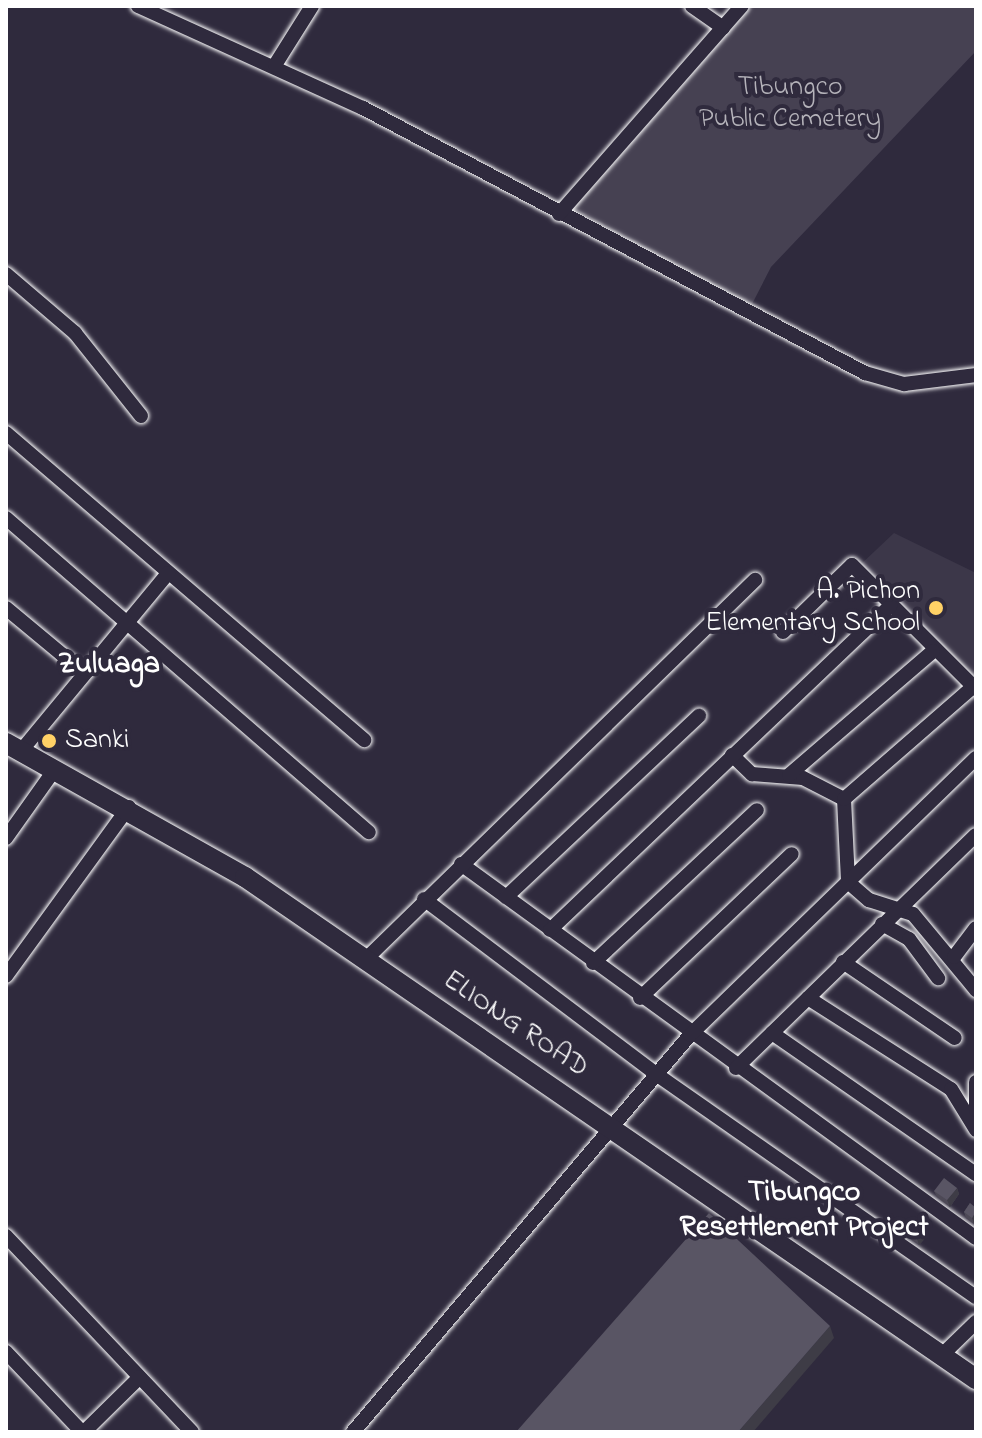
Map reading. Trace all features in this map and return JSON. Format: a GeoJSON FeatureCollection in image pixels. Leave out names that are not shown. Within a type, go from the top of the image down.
{"type":"FeatureCollection","features":[{"type":"Feature","properties":{"kind":"main road","name":"ELIONG ROAD"},"geometry":{"type":"LineString","coordinates":[[14,747],[129,807],[367,958],[976,1379]]}},
{"type":"Feature","properties":{"kind":"street"},"geometry":{"type":"LineString","coordinates":[[138,6],[159,10],[275,65],[880,379],[904,384],[976,375]]}},
{"type":"Feature","properties":{"kind":"street"},"geometry":{"type":"LineString","coordinates":[[275,65],[312,6]]}},
{"type":"Feature","properties":{"kind":"street"},"geometry":{"type":"LineString","coordinates":[[692,6],[723,28]]}},
{"type":"Feature","properties":{"kind":"street"},"geometry":{"type":"LineString","coordinates":[[559,214],[742,6]]}},
{"type":"Feature","properties":{"kind":"street"},"geometry":{"type":"LineString","coordinates":[[6,274],[75,333],[141,416]]}},
{"type":"Feature","properties":{"kind":"street"},"geometry":{"type":"LineString","coordinates":[[6,433],[364,740]]}},
{"type":"Feature","properties":{"kind":"street"},"geometry":{"type":"LineString","coordinates":[[6,518],[369,832]]}},
{"type":"Feature","properties":{"kind":"street"},"geometry":{"type":"LineString","coordinates":[[783,632],[852,565],[933,651],[975,688],[844,799]]}},
{"type":"Feature","properties":{"kind":"street"},"geometry":{"type":"LineString","coordinates":[[14,747],[168,573]]}},
{"type":"Feature","properties":{"kind":"street"},"geometry":{"type":"LineString","coordinates":[[367,958],[424,899],[755,580]]}},
{"type":"Feature","properties":{"kind":"street"},"geometry":{"type":"LineString","coordinates":[[550,930],[890,606]]}},
{"type":"Feature","properties":{"kind":"street"},"geometry":{"type":"LineString","coordinates":[[6,608],[83,672]]}},
{"type":"Feature","properties":{"kind":"street"},"geometry":{"type":"LineString","coordinates":[[789,775],[933,651]]}},
{"type":"Feature","properties":{"kind":"street"},"geometry":{"type":"LineString","coordinates":[[506,897],[699,716]]}},
{"type":"Feature","properties":{"kind":"street"},"geometry":{"type":"LineString","coordinates":[[732,755],[752,774],[789,775],[844,799]]}},
{"type":"Feature","properties":{"kind":"street"},"geometry":{"type":"LineString","coordinates":[[353,1432],[690,1035],[976,758]]}},
{"type":"Feature","properties":{"kind":"street"},"geometry":{"type":"LineString","coordinates":[[6,838],[55,769]]}},
{"type":"Feature","properties":{"kind":"street"},"geometry":{"type":"LineString","coordinates":[[844,799],[848,882],[869,900],[899,908],[954,957],[976,990]]}},
{"type":"Feature","properties":{"kind":"street"},"geometry":{"type":"LineString","coordinates":[[6,976],[129,807]]}},
{"type":"Feature","properties":{"kind":"street"},"geometry":{"type":"LineString","coordinates":[[593,963],[757,810]]}},
{"type":"Feature","properties":{"kind":"street"},"geometry":{"type":"LineString","coordinates":[[736,1068],[976,835]]}},
{"type":"Feature","properties":{"kind":"street"},"geometry":{"type":"LineString","coordinates":[[640,998],[792,854]]}},
{"type":"Feature","properties":{"kind":"street"},"geometry":{"type":"LineString","coordinates":[[461,864],[690,1035],[976,1238]]}},
{"type":"Feature","properties":{"kind":"street"},"geometry":{"type":"LineString","coordinates":[[424,899],[656,1074],[976,1297]]}},
{"type":"Feature","properties":{"kind":"street"},"geometry":{"type":"LineString","coordinates":[[882,924],[909,939],[938,978]]}},
{"type":"Feature","properties":{"kind":"street"},"geometry":{"type":"LineString","coordinates":[[954,957],[976,928]]}},
{"type":"Feature","properties":{"kind":"street"},"geometry":{"type":"LineString","coordinates":[[843,962],[955,1038]]}},
{"type":"Feature","properties":{"kind":"street"},"geometry":{"type":"LineString","coordinates":[[808,998],[951,1089],[976,1130]]}},
{"type":"Feature","properties":{"kind":"street"},"geometry":{"type":"LineString","coordinates":[[772,1033],[976,1174]]}},
{"type":"Feature","properties":{"kind":"street"},"geometry":{"type":"LineString","coordinates":[[976,1082],[976,1110]]}},
{"type":"Feature","properties":{"kind":"street"},"geometry":{"type":"LineString","coordinates":[[6,1236],[192,1432]]}},
{"type":"Feature","properties":{"kind":"street"},"geometry":{"type":"LineString","coordinates":[[941,1356],[976,1322]]}},
{"type":"Feature","properties":{"kind":"street"},"geometry":{"type":"LineString","coordinates":[[6,1352],[83,1432],[140,1377]]}},
{"type":"Feature","properties":{"kind":"shaded area","name":"A. Pichon Elementary School"},"geometry":{"type":"Polygon","coordinates":[[[894,533],[976,573],[976,683],[858,567],[894,533]]]}},
{"type":"Feature","properties":{"kind":"green space","name":"Tibungco Public Cemetery"},"geometry":{"type":"Polygon","coordinates":[[[747,6],[976,6],[976,51],[771,267],[750,308],[569,206],[747,6]]]}},
{"type":"Feature","properties":{"kind":"building"},"geometry":{"type":"Polygon","coordinates":[[[47,731],[56,736],[51,745],[40,739],[47,731]]]}},
{"type":"Feature","properties":{"kind":"building"},"geometry":{"type":"Polygon","coordinates":[[[944,1178],[957,1188],[947,1200],[934,1191],[944,1178]]]}},
{"type":"Feature","properties":{"kind":"building"},"geometry":{"type":"Polygon","coordinates":[[[970,1203],[976,1208],[972,1218],[964,1212],[970,1203]]]}},
{"type":"Feature","properties":{"kind":"building"},"geometry":{"type":"Polygon","coordinates":[[[709,1213],[830,1326],[738,1432],[516,1432],[709,1213]]]}},
{"type":"Feature","properties":{"kind":"building"},"geometry":{"type":"Polygon","coordinates":[[[914,1220],[925,1229],[917,1239],[906,1231],[914,1220]]]}},
{"type":"Feature","properties":{"kind":"place","name":"A. Pichon Elementary School"},"geometry":{"type":"Point","coordinates":[936,608]}},
{"type":"Feature","properties":{"kind":"place","name":"Sanki"},"geometry":{"type":"Point","coordinates":[49,741]}},
{"type":"Feature","properties":{"kind":"district","name":"Zuluaga"},"geometry":{"type":"Point","coordinates":[109,665]}},
{"type":"Feature","properties":{"kind":"district","name":"Tibungco Resettlement Project"},"geometry":{"type":"Point","coordinates":[804,1210]}}]}
